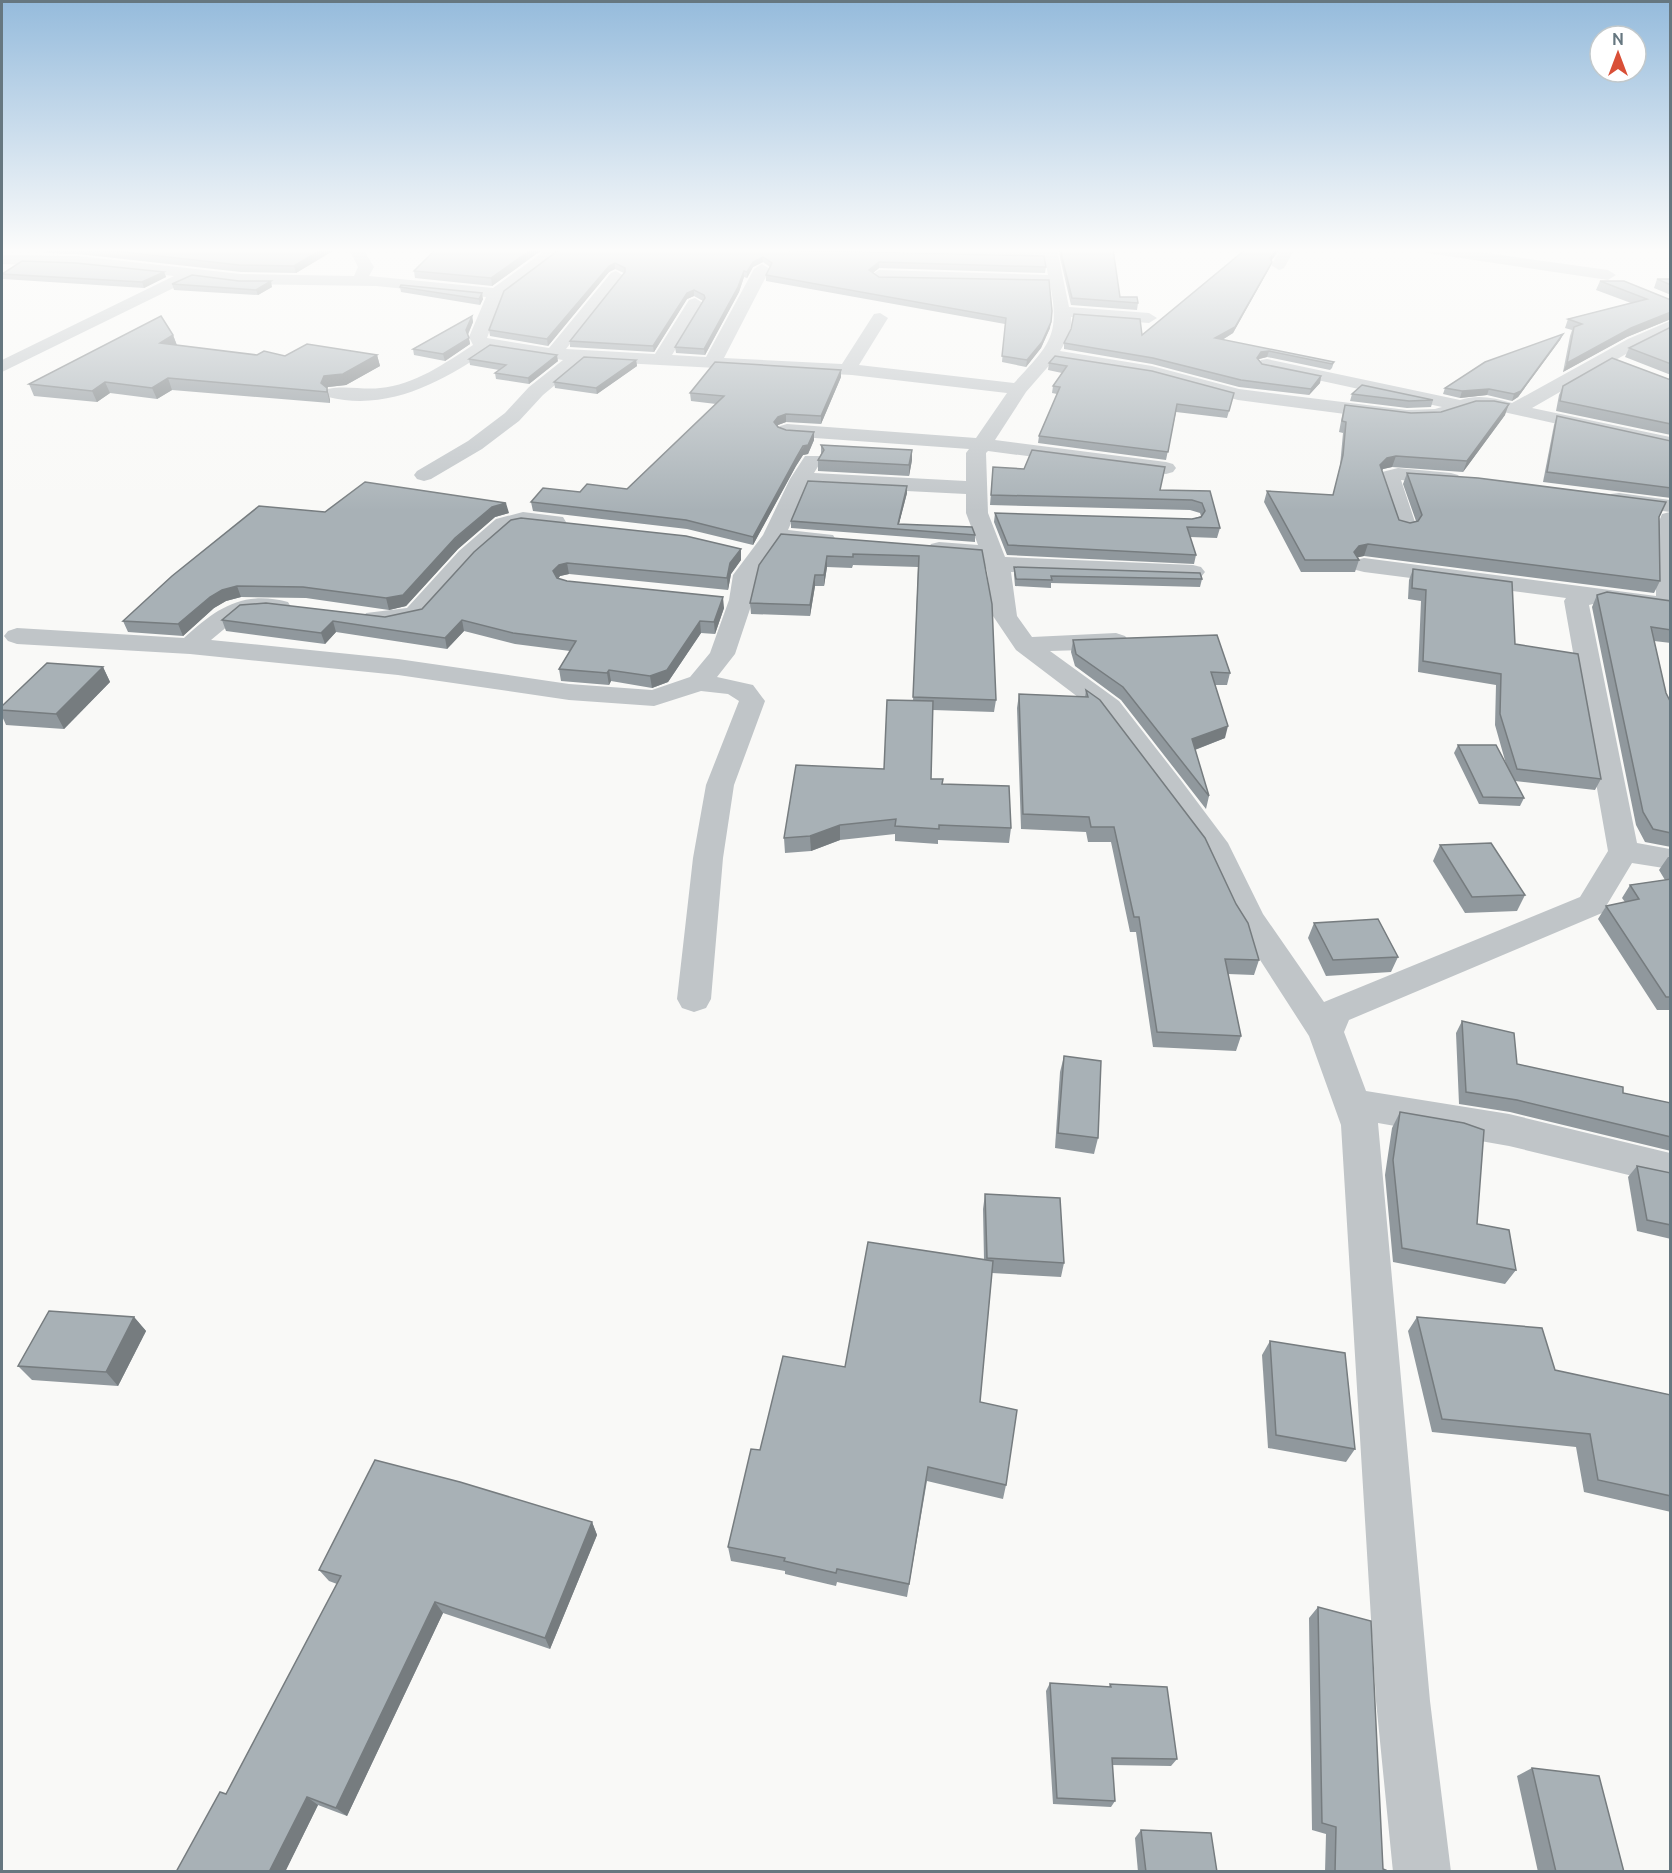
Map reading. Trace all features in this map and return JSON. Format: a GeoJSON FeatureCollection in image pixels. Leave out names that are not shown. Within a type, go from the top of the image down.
{"type":"FeatureCollection","features":[{"type":"Feature","properties":{"kind":"street"},"geometry":{"type":"LineString","coordinates":[[2,367],[64,336]]}},
{"type":"Feature","properties":{"kind":"street"},"geometry":{"type":"LineString","coordinates":[[478,336],[480,342],[487,344],[553,354],[847,370],[1019,389]]}},
{"type":"Feature","properties":{"kind":"street"},"geometry":{"type":"LineString","coordinates":[[553,354],[567,336]]}},
{"type":"Feature","properties":{"kind":"street"},"geometry":{"type":"LineString","coordinates":[[661,359],[675,336]]}},
{"type":"Feature","properties":{"kind":"street"},"geometry":{"type":"LineString","coordinates":[[712,362],[726,336]]}},
{"type":"Feature","properties":{"kind":"street"},"geometry":{"type":"LineString","coordinates":[[847,370],[868,336]]}},
{"type":"Feature","properties":{"kind":"street"},"geometry":{"type":"LineString","coordinates":[[1060,336],[1049,355],[1019,389],[976,453],[1005,616],[1025,645],[1109,707],[1217,850],[1249,918],[1326,1032],[1354,1104],[1360,1125],[1403,1701],[1422,1872]]}},
{"type":"Feature","properties":{"kind":"street"},"geometry":{"type":"LineString","coordinates":[[1514,410],[1646,336]]}},
{"type":"Feature","properties":{"kind":"street"},"geometry":{"type":"LineString","coordinates":[[335,393],[369,396],[416,387],[487,344]]}},
{"type":"Feature","properties":{"kind":"street"},"geometry":{"type":"LineString","coordinates":[[1049,355],[1152,370],[1238,394],[1407,416],[1437,416],[1470,403],[1492,403],[1514,410],[1671,443]]}},
{"type":"Feature","properties":{"kind":"street"},"geometry":{"type":"LineString","coordinates":[[424,475],[475,445],[513,417],[536,391],[579,356]]}},
{"type":"Feature","properties":{"kind":"street"},"geometry":{"type":"LineString","coordinates":[[1606,358],[1628,366]]}},
{"type":"Feature","properties":{"kind":"street"},"geometry":{"type":"LineString","coordinates":[[1268,364],[1463,405]]}},
{"type":"Feature","properties":{"kind":"street"},"geometry":{"type":"LineString","coordinates":[[787,430],[982,444],[1166,468]]}},
{"type":"Feature","properties":{"kind":"street"},"geometry":{"type":"LineString","coordinates":[[699,683],[722,654],[729,599],[745,575],[749,554],[774,536],[800,479],[814,458]]}},
{"type":"Feature","properties":{"kind":"street"},"geometry":{"type":"LineString","coordinates":[[1405,525],[1389,476],[1398,474],[1474,481]]}},
{"type":"Feature","properties":{"kind":"street"},"geometry":{"type":"LineString","coordinates":[[800,479],[985,505]]}},
{"type":"Feature","properties":{"kind":"street"},"geometry":{"type":"LineString","coordinates":[[1602,497],[1671,506]]}},
{"type":"Feature","properties":{"kind":"street"},"geometry":{"type":"LineString","coordinates":[[358,616],[389,619],[415,613],[467,556],[504,524],[523,519],[578,526]]}},
{"type":"Feature","properties":{"kind":"street"},"geometry":{"type":"LineString","coordinates":[[1364,565],[1669,605],[1667,529],[1671,519]]}},
{"type":"Feature","properties":{"kind":"street"},"geometry":{"type":"LineString","coordinates":[[774,536],[843,541]]}},
{"type":"Feature","properties":{"kind":"street"},"geometry":{"type":"LineString","coordinates":[[911,547],[994,558],[1193,572]]}},
{"type":"Feature","properties":{"kind":"street"},"geometry":{"type":"LineString","coordinates":[[1326,1032],[1336,1011],[1375,997],[1591,905],[1623,851],[1576,601],[1601,595]]}},
{"type":"Feature","properties":{"kind":"street"},"geometry":{"type":"LineString","coordinates":[[190,646],[227,613],[238,607],[270,605],[303,609]]}},
{"type":"Feature","properties":{"kind":"street"},"geometry":{"type":"LineString","coordinates":[[7,639],[190,646],[398,667],[569,692],[634,698],[654,698],[699,683],[742,689],[749,693],[752,701],[720,785],[708,858],[694,999]]}},
{"type":"Feature","properties":{"kind":"street"},"geometry":{"type":"LineString","coordinates":[[1025,645],[1140,639]]}},
{"type":"Feature","properties":{"kind":"street"},"geometry":{"type":"LineString","coordinates":[[1623,851],[1671,859]]}},
{"type":"Feature","properties":{"kind":"street"},"geometry":{"type":"LineString","coordinates":[[1354,1104],[1509,1130],[1671,1169]]}},
{"type":"Feature","properties":{"kind":"building"},"geometry":{"type":"Polygon","coordinates":[[[121,336],[171,336],[160,343],[257,355],[264,351],[285,356],[307,344],[377,355],[343,374],[324,376],[321,383],[327,388],[327,392],[168,378],[152,388],[105,382],[92,391],[29,384],[121,336]]]}},
{"type":"Feature","properties":{"kind":"building"},"geometry":{"type":"Polygon","coordinates":[[[436,336],[469,338],[443,354],[413,349],[436,336]]]}},
{"type":"Feature","properties":{"kind":"building"},"geometry":{"type":"Polygon","coordinates":[[[530,336],[549,336],[547,339],[530,336]]]}},
{"type":"Feature","properties":{"kind":"building"},"geometry":{"type":"Polygon","coordinates":[[[574,336],[659,336],[653,346],[570,341],[574,336]]]}},
{"type":"Feature","properties":{"kind":"building"},"geometry":{"type":"Polygon","coordinates":[[[681,336],[711,336],[704,349],[675,347],[681,336]]]}},
{"type":"Feature","properties":{"kind":"building"},"geometry":{"type":"Polygon","coordinates":[[[1004,336],[1045,336],[1027,360],[1002,356],[1004,336]]]}},
{"type":"Feature","properties":{"kind":"building"},"geometry":{"type":"Polygon","coordinates":[[[1067,336],[1218,336],[1215,338],[1334,362],[1332,364],[1269,351],[1261,352],[1257,358],[1262,364],[1321,376],[1311,389],[1241,380],[1153,358],[1064,343],[1067,336]]]}},
{"type":"Feature","properties":{"kind":"building"},"geometry":{"type":"Polygon","coordinates":[[[1561,336],[1521,391],[1514,394],[1489,389],[1462,391],[1445,388],[1485,362],[1561,336]]]}},
{"type":"Feature","properties":{"kind":"building"},"geometry":{"type":"Polygon","coordinates":[[[1572,336],[1616,336],[1567,363],[1572,336]]]}},
{"type":"Feature","properties":{"kind":"building"},"geometry":{"type":"Polygon","coordinates":[[[1652,336],[1671,336],[1671,364],[1629,348],[1652,336]]]}},
{"type":"Feature","properties":{"kind":"building"},"geometry":{"type":"Polygon","coordinates":[[[490,345],[557,355],[528,378],[495,373],[506,365],[469,359],[490,345]]]}},
{"type":"Feature","properties":{"kind":"building"},"geometry":{"type":"Polygon","coordinates":[[[1055,356],[1152,371],[1234,393],[1229,411],[1177,404],[1168,452],[1039,436],[1060,387],[1053,386],[1067,366],[1049,363],[1055,356]]]}},
{"type":"Feature","properties":{"kind":"building"},"geometry":{"type":"Polygon","coordinates":[[[584,357],[636,360],[596,388],[554,382],[584,357]]]}},
{"type":"Feature","properties":{"kind":"building"},"geometry":{"type":"Polygon","coordinates":[[[1612,358],[1671,380],[1671,424],[1560,401],[1563,386],[1612,358]]]}},
{"type":"Feature","properties":{"kind":"building"},"geometry":{"type":"Polygon","coordinates":[[[715,362],[841,370],[821,416],[786,414],[778,417],[774,422],[778,427],[786,430],[814,432],[808,445],[803,446],[796,458],[753,537],[686,520],[531,502],[543,488],[580,492],[587,484],[627,489],[724,396],[690,393],[715,362]]]}},
{"type":"Feature","properties":{"kind":"building"},"geometry":{"type":"Polygon","coordinates":[[[1362,385],[1433,400],[1409,401],[1352,394],[1362,385]]]}},
{"type":"Feature","properties":{"kind":"building"},"geometry":{"type":"Polygon","coordinates":[[[1476,401],[1509,404],[1467,461],[1396,456],[1387,458],[1380,465],[1399,520],[1410,523],[1418,521],[1422,515],[1407,473],[1478,478],[1666,502],[1659,517],[1660,581],[1368,544],[1359,546],[1354,552],[1359,560],[1305,560],[1267,491],[1333,495],[1343,455],[1346,422],[1342,421],[1345,405],[1411,413],[1441,412],[1476,401]]]}},
{"type":"Feature","properties":{"kind":"building"},"geometry":{"type":"Polygon","coordinates":[[[1557,416],[1671,441],[1671,488],[1547,472],[1557,416]]]}},
{"type":"Feature","properties":{"kind":"building"},"geometry":{"type":"Polygon","coordinates":[[[821,445],[912,450],[909,465],[818,460],[824,450],[821,445]]]}},
{"type":"Feature","properties":{"kind":"building"},"geometry":{"type":"Polygon","coordinates":[[[1032,450],[1165,467],[1160,490],[1210,491],[1220,528],[1187,527],[1196,555],[1008,545],[995,513],[1192,519],[1201,517],[1205,511],[1202,503],[1192,500],[991,495],[993,467],[1024,469],[1032,450]]]}},
{"type":"Feature","properties":{"kind":"building"},"geometry":{"type":"Polygon","coordinates":[[[808,481],[907,486],[898,524],[972,527],[975,535],[791,521],[808,481]]]}},
{"type":"Feature","properties":{"kind":"building"},"geometry":{"type":"Polygon","coordinates":[[[365,482],[506,503],[492,507],[455,538],[403,595],[386,598],[303,587],[237,586],[222,590],[210,597],[178,624],[123,621],[172,576],[259,506],[325,512],[365,482]]]}},
{"type":"Feature","properties":{"kind":"building"},"geometry":{"type":"Polygon","coordinates":[[[521,518],[686,536],[741,549],[730,563],[727,578],[567,563],[559,565],[553,571],[557,578],[567,581],[723,597],[714,622],[700,621],[667,670],[650,676],[609,670],[607,673],[559,669],[576,641],[513,633],[462,620],[445,638],[333,621],[321,633],[222,620],[240,605],[266,603],[385,617],[422,609],[474,552],[511,520],[521,518]]]}},
{"type":"Feature","properties":{"kind":"building"},"geometry":{"type":"Polygon","coordinates":[[[781,534],[982,550],[992,604],[996,700],[913,697],[919,556],[853,554],[853,557],[827,556],[824,575],[815,575],[810,605],[750,603],[759,565],[781,534]]]}},
{"type":"Feature","properties":{"kind":"building"},"geometry":{"type":"Polygon","coordinates":[[[1014,567],[1200,573],[1202,579],[1051,576],[1052,580],[1016,579],[1014,567]]]}},
{"type":"Feature","properties":{"kind":"building"},"geometry":{"type":"Polygon","coordinates":[[[1413,569],[1512,582],[1515,644],[1578,654],[1601,779],[1517,769],[1500,714],[1501,674],[1423,661],[1426,590],[1412,588],[1413,569]]]}},
{"type":"Feature","properties":{"kind":"building"},"geometry":{"type":"Polygon","coordinates":[[[1607,592],[1671,601],[1671,630],[1651,627],[1666,693],[1671,703],[1671,833],[1653,829],[1643,812],[1597,595],[1607,592]]]}},
{"type":"Feature","properties":{"kind":"building"},"geometry":{"type":"Polygon","coordinates":[[[1217,635],[1230,673],[1211,672],[1228,726],[1192,739],[1209,796],[1123,687],[1076,654],[1073,640],[1217,635]]]}},
{"type":"Feature","properties":{"kind":"building"},"geometry":{"type":"Polygon","coordinates":[[[47,663],[103,667],[56,714],[2,710],[2,706],[47,663]]]}},
{"type":"Feature","properties":{"kind":"building"},"geometry":{"type":"Polygon","coordinates":[[[1086,690],[1100,700],[1205,838],[1236,904],[1248,923],[1259,960],[1225,959],[1241,1036],[1157,1032],[1139,917],[1134,917],[1114,827],[1091,827],[1089,817],[1023,814],[1019,694],[1088,697],[1086,690]]]}},
{"type":"Feature","properties":{"kind":"building"},"geometry":{"type":"Polygon","coordinates":[[[887,700],[933,701],[931,779],[943,779],[942,784],[1009,786],[1011,828],[939,825],[939,829],[895,826],[896,819],[840,825],[810,836],[784,838],[796,765],[884,769],[887,700]]]}},
{"type":"Feature","properties":{"kind":"building"},"geometry":{"type":"Polygon","coordinates":[[[1458,745],[1496,745],[1524,798],[1483,797],[1458,745]]]}},
{"type":"Feature","properties":{"kind":"building"},"geometry":{"type":"Polygon","coordinates":[[[1491,843],[1525,895],[1472,897],[1440,845],[1491,843]]]}},
{"type":"Feature","properties":{"kind":"building"},"geometry":{"type":"Polygon","coordinates":[[[1671,879],[1671,997],[1666,997],[1606,906],[1639,899],[1630,885],[1671,879]]]}},
{"type":"Feature","properties":{"kind":"building"},"geometry":{"type":"Polygon","coordinates":[[[1378,919],[1398,957],[1333,960],[1314,923],[1378,919]]]}},
{"type":"Feature","properties":{"kind":"building"},"geometry":{"type":"Polygon","coordinates":[[[1462,1021],[1514,1033],[1517,1064],[1623,1087],[1623,1093],[1671,1103],[1671,1137],[1517,1100],[1466,1092],[1462,1021]]]}},
{"type":"Feature","properties":{"kind":"building"},"geometry":{"type":"Polygon","coordinates":[[[1064,1056],[1101,1061],[1098,1138],[1058,1133],[1064,1056]]]}},
{"type":"Feature","properties":{"kind":"building"},"geometry":{"type":"Polygon","coordinates":[[[1400,1112],[1464,1123],[1484,1130],[1477,1224],[1509,1230],[1516,1270],[1402,1248],[1393,1160],[1400,1112]]]}},
{"type":"Feature","properties":{"kind":"building"},"geometry":{"type":"Polygon","coordinates":[[[1637,1166],[1671,1173],[1671,1225],[1647,1220],[1637,1166]]]}},
{"type":"Feature","properties":{"kind":"building"},"geometry":{"type":"Polygon","coordinates":[[[985,1194],[1060,1198],[1064,1263],[987,1258],[985,1194]]]}},
{"type":"Feature","properties":{"kind":"building"},"geometry":{"type":"Polygon","coordinates":[[[868,1242],[993,1261],[980,1402],[1017,1410],[1006,1485],[928,1467],[909,1584],[837,1569],[836,1573],[784,1561],[785,1558],[728,1547],[751,1449],[760,1450],[783,1356],[845,1367],[868,1242]]]}},
{"type":"Feature","properties":{"kind":"building"},"geometry":{"type":"Polygon","coordinates":[[[49,1311],[134,1317],[106,1372],[18,1366],[49,1311]]]}},
{"type":"Feature","properties":{"kind":"building"},"geometry":{"type":"Polygon","coordinates":[[[1417,1317],[1542,1328],[1555,1370],[1671,1395],[1671,1496],[1598,1480],[1590,1434],[1442,1419],[1417,1317]]]}},
{"type":"Feature","properties":{"kind":"building"},"geometry":{"type":"Polygon","coordinates":[[[1270,1341],[1345,1353],[1355,1449],[1276,1435],[1270,1341]]]}},
{"type":"Feature","properties":{"kind":"building"},"geometry":{"type":"Polygon","coordinates":[[[375,1460],[460,1482],[592,1522],[545,1638],[435,1602],[336,1808],[307,1797],[269,1872],[176,1872],[220,1792],[226,1794],[341,1576],[319,1570],[375,1460]]]}},
{"type":"Feature","properties":{"kind":"building"},"geometry":{"type":"Polygon","coordinates":[[[1318,1607],[1371,1621],[1383,1869],[1390,1872],[1335,1872],[1336,1827],[1322,1823],[1318,1607]]]}},
{"type":"Feature","properties":{"kind":"building"},"geometry":{"type":"Polygon","coordinates":[[[1050,1683],[1111,1687],[1110,1684],[1167,1687],[1177,1759],[1112,1758],[1115,1801],[1057,1798],[1050,1683]]]}},
{"type":"Feature","properties":{"kind":"building"},"geometry":{"type":"Polygon","coordinates":[[[1532,1768],[1599,1776],[1624,1872],[1556,1872],[1532,1768]]]}},
{"type":"Feature","properties":{"kind":"building"},"geometry":{"type":"Polygon","coordinates":[[[1141,1830],[1211,1833],[1217,1872],[1146,1872],[1141,1830]]]}}]}
